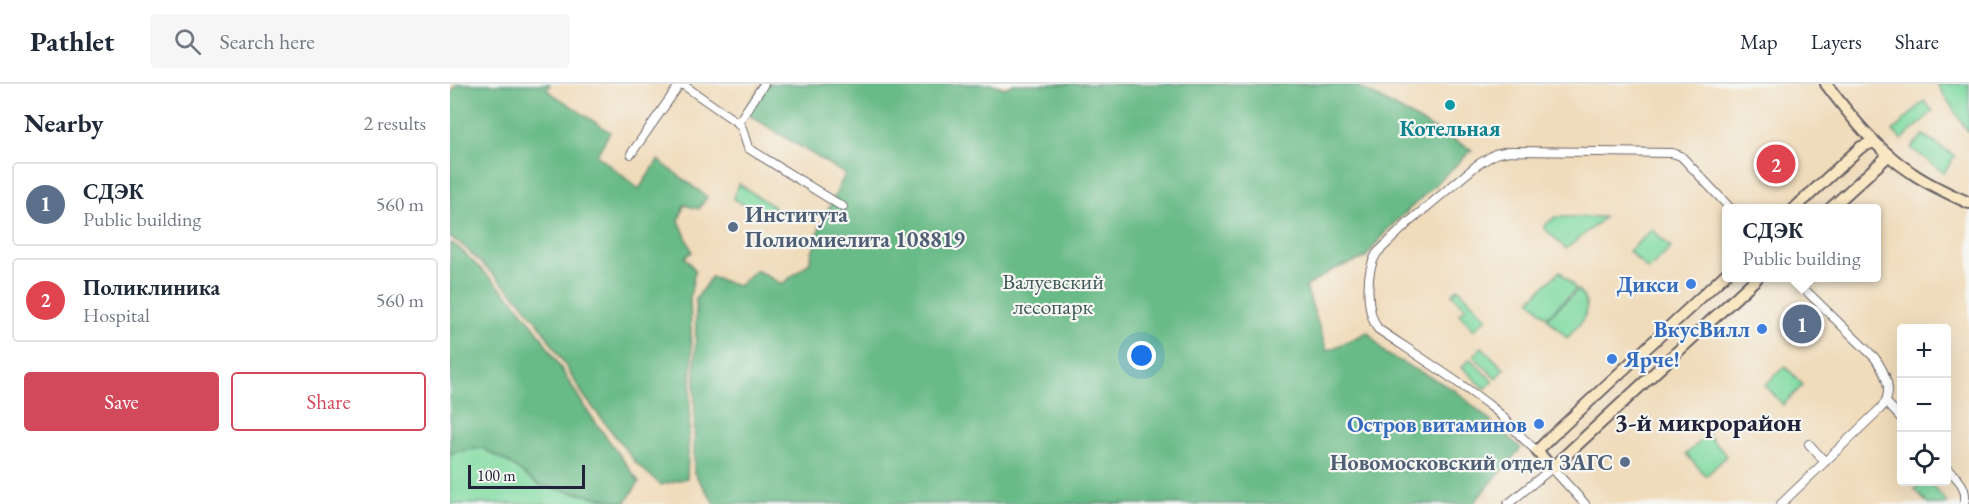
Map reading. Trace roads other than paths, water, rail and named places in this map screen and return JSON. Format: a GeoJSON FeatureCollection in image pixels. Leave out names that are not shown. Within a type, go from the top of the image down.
{"type":"FeatureCollection","features":[{"type":"Feature","properties":{"kind":"street"},"geometry":{"type":"LineString","coordinates":[[631,154],[681,84],[738,123],[742,128],[748,148],[843,207]]}},
{"type":"Feature","properties":{"kind":"street"},"geometry":{"type":"LineString","coordinates":[[738,123],[764,84]]}},
{"type":"Feature","properties":{"kind":"street"},"geometry":{"type":"LineString","coordinates":[[1826,84],[1842,106],[1874,142],[1889,155],[1925,182],[1969,203]]}},
{"type":"Feature","properties":{"kind":"street"},"geometry":{"type":"LineString","coordinates":[[1799,204],[1861,147],[1874,142]]}},
{"type":"Feature","properties":{"kind":"street"},"geometry":{"type":"LineString","coordinates":[[1585,504],[1537,452],[1525,443],[1504,418],[1464,386],[1378,329],[1372,318],[1369,289],[1375,256],[1409,222],[1477,165],[1495,154],[1509,152],[1672,153],[1681,156],[1726,204]]}},
{"type":"Feature","properties":{"kind":"street"},"geometry":{"type":"LineString","coordinates":[[1835,204],[1889,155]]}},
{"type":"Feature","properties":{"kind":"street"},"geometry":{"type":"LineString","coordinates":[[1537,452],[1722,278]]}},
{"type":"Feature","properties":{"kind":"street"},"geometry":{"type":"LineString","coordinates":[[1508,504],[1552,468],[1753,282]]}},
{"type":"Feature","properties":{"kind":"street"},"geometry":{"type":"LineString","coordinates":[[1781,504],[1886,402],[1888,385],[1881,366],[1797,282]]}},
{"type":"Feature","properties":{"kind":"street"},"geometry":{"type":"LineString","coordinates":[[1886,402],[1897,414]]}},
{"type":"Feature","properties":{"kind":"street"},"geometry":{"type":"LineString","coordinates":[[1809,444],[1825,462]]}},
{"type":"Feature","properties":{"kind":"street"},"geometry":{"type":"LineString","coordinates":[[1951,471],[1965,487],[1967,493],[1964,504]]}},
{"type":"Feature","properties":{"kind":"place","name":"Котельная"},"geometry":{"type":"Point","coordinates":[1450,105]}},
{"type":"Feature","properties":{"kind":"place","name":"Поликлиника"},"geometry":{"type":"Point","coordinates":[1776,164]}},
{"type":"Feature","properties":{"kind":"place","name":"Института Полиомиелита 108819"},"geometry":{"type":"Point","coordinates":[733,227]}},
{"type":"Feature","properties":{"kind":"place","name":"Дикси"},"geometry":{"type":"Point","coordinates":[1691,284]}},
{"type":"Feature","properties":{"kind":"place","name":"СДЭК"},"geometry":{"type":"Point","coordinates":[1802,324]}},
{"type":"Feature","properties":{"kind":"place","name":"ВкусВилл"},"geometry":{"type":"Point","coordinates":[1762,329]}},
{"type":"Feature","properties":{"kind":"place","name":"Ярче!"},"geometry":{"type":"Point","coordinates":[1612,359]}},
{"type":"Feature","properties":{"kind":"place","name":"Остров витаминов"},"geometry":{"type":"Point","coordinates":[1539,424]}},
{"type":"Feature","properties":{"kind":"place","name":"Новомосковский отдел ЗАГС"},"geometry":{"type":"Point","coordinates":[1625,462]}},
{"type":"Feature","properties":{"kind":"district","name":"3-й микрорайон"},"geometry":{"type":"Point","coordinates":[1708,422]}},
{"type":"Feature","properties":{"kind":"park label","name":"Валуевский лесопарк"},"geometry":{"type":"Point","coordinates":[1053,294]}}]}
